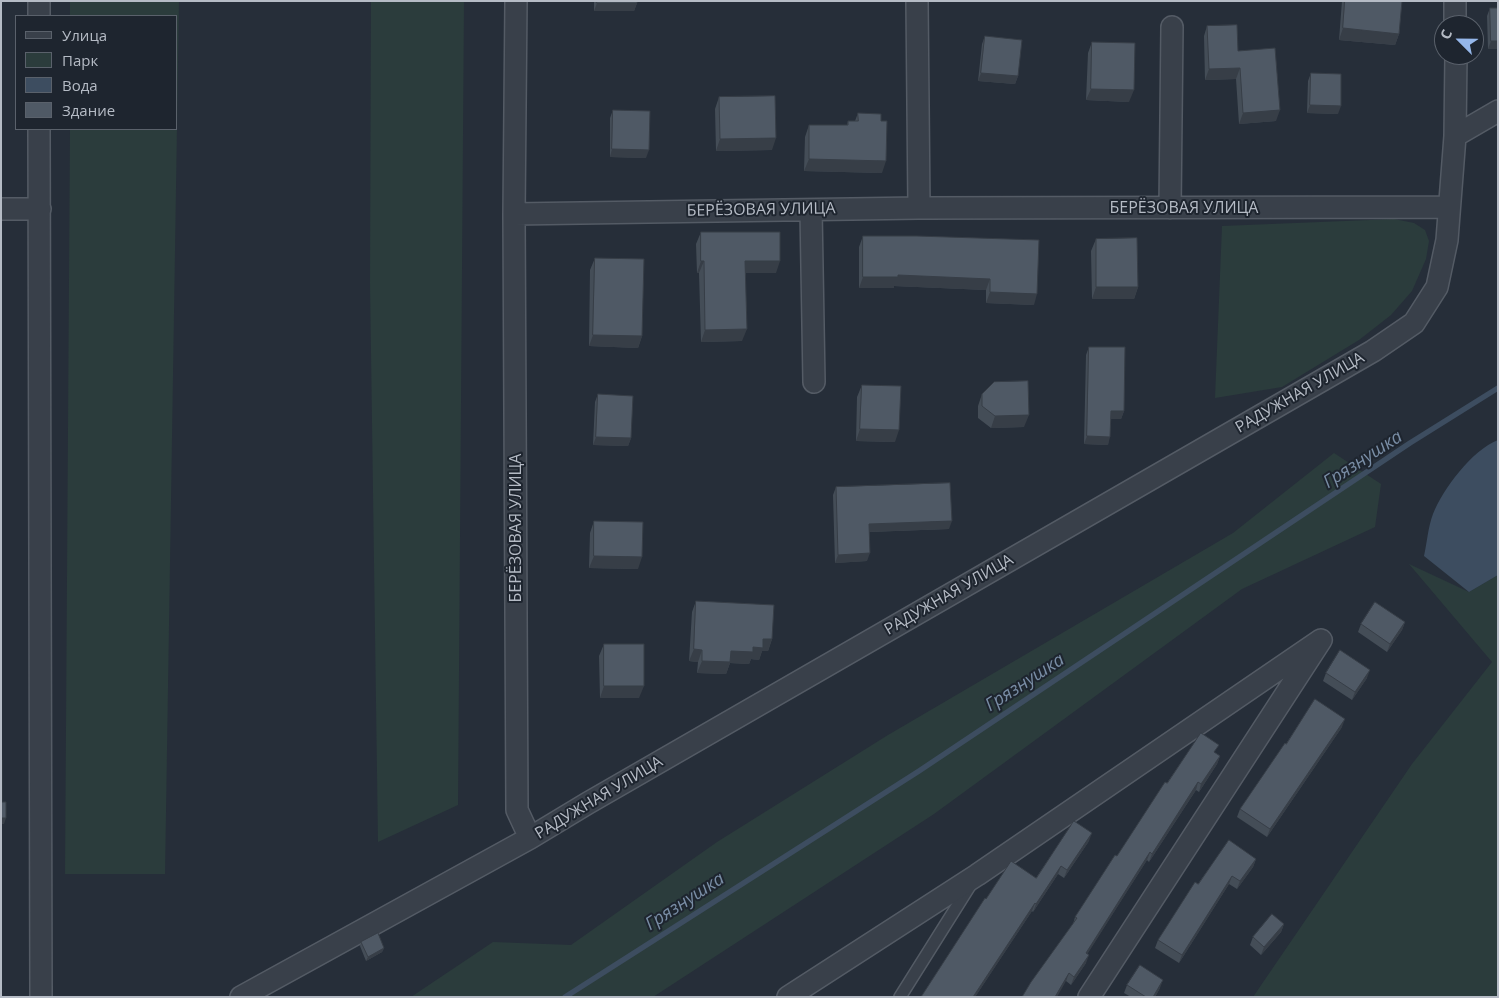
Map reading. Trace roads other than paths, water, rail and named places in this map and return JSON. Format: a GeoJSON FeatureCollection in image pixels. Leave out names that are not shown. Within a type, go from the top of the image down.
{"type":"FeatureCollection","features":[{"type":"Feature","properties":{"kind":"street"},"geometry":{"type":"LineString","coordinates":[[39,1],[39,15]]}},
{"type":"Feature","properties":{"kind":"street","name":"БЕРЁЗОВАЯ УЛИЦА"},"geometry":{"type":"LineString","coordinates":[[516,1],[514,214],[517,810],[530,838]]}},
{"type":"Feature","properties":{"kind":"street"},"geometry":{"type":"LineString","coordinates":[[917,1],[919,208]]}},
{"type":"Feature","properties":{"kind":"street"},"geometry":{"type":"LineString","coordinates":[[1455,1],[1455,15]]}},
{"type":"Feature","properties":{"kind":"street"},"geometry":{"type":"LineString","coordinates":[[1170,208],[1172,27]]}},
{"type":"Feature","properties":{"kind":"street","name":"РАДУЖНАЯ УЛИЦА"},"geometry":{"type":"LineString","coordinates":[[241,997],[530,838],[588,802],[1373,351],[1414,323],[1437,287],[1447,240],[1455,136],[1456,65]]}},
{"type":"Feature","properties":{"kind":"street"},"geometry":{"type":"LineString","coordinates":[[1455,136],[1498,111]]}},
{"type":"Feature","properties":{"kind":"street"},"geometry":{"type":"LineString","coordinates":[[39,130],[41,997]]}},
{"type":"Feature","properties":{"kind":"street","name":"БЕРЁЗОВАЯ УЛИЦА"},"geometry":{"type":"LineString","coordinates":[[514,214],[919,208],[1449,208]]}},
{"type":"Feature","properties":{"kind":"street"},"geometry":{"type":"LineString","coordinates":[[1,209],[40,209]]}},
{"type":"Feature","properties":{"kind":"street"},"geometry":{"type":"LineString","coordinates":[[811,210],[814,382]]}},
{"type":"Feature","properties":{"kind":"street"},"geometry":{"type":"LineString","coordinates":[[788,997],[977,875],[1321,640],[1089,997]]}},
{"type":"Feature","properties":{"kind":"lane"},"geometry":{"type":"LineString","coordinates":[[900,997],[977,875]]}},
{"type":"Feature","properties":{"kind":"water"},"geometry":{"type":"Polygon","coordinates":[[[1498,440],[1498,575],[1469,592],[1424,556],[1433,514],[1451,482],[1478,452],[1498,440]]]}},
{"type":"Feature","properties":{"kind":"waterway","name":"Грязнушка"},"geometry":{"type":"LineString","coordinates":[[565,997],[919,771],[1410,443],[1498,388]]}}]}
